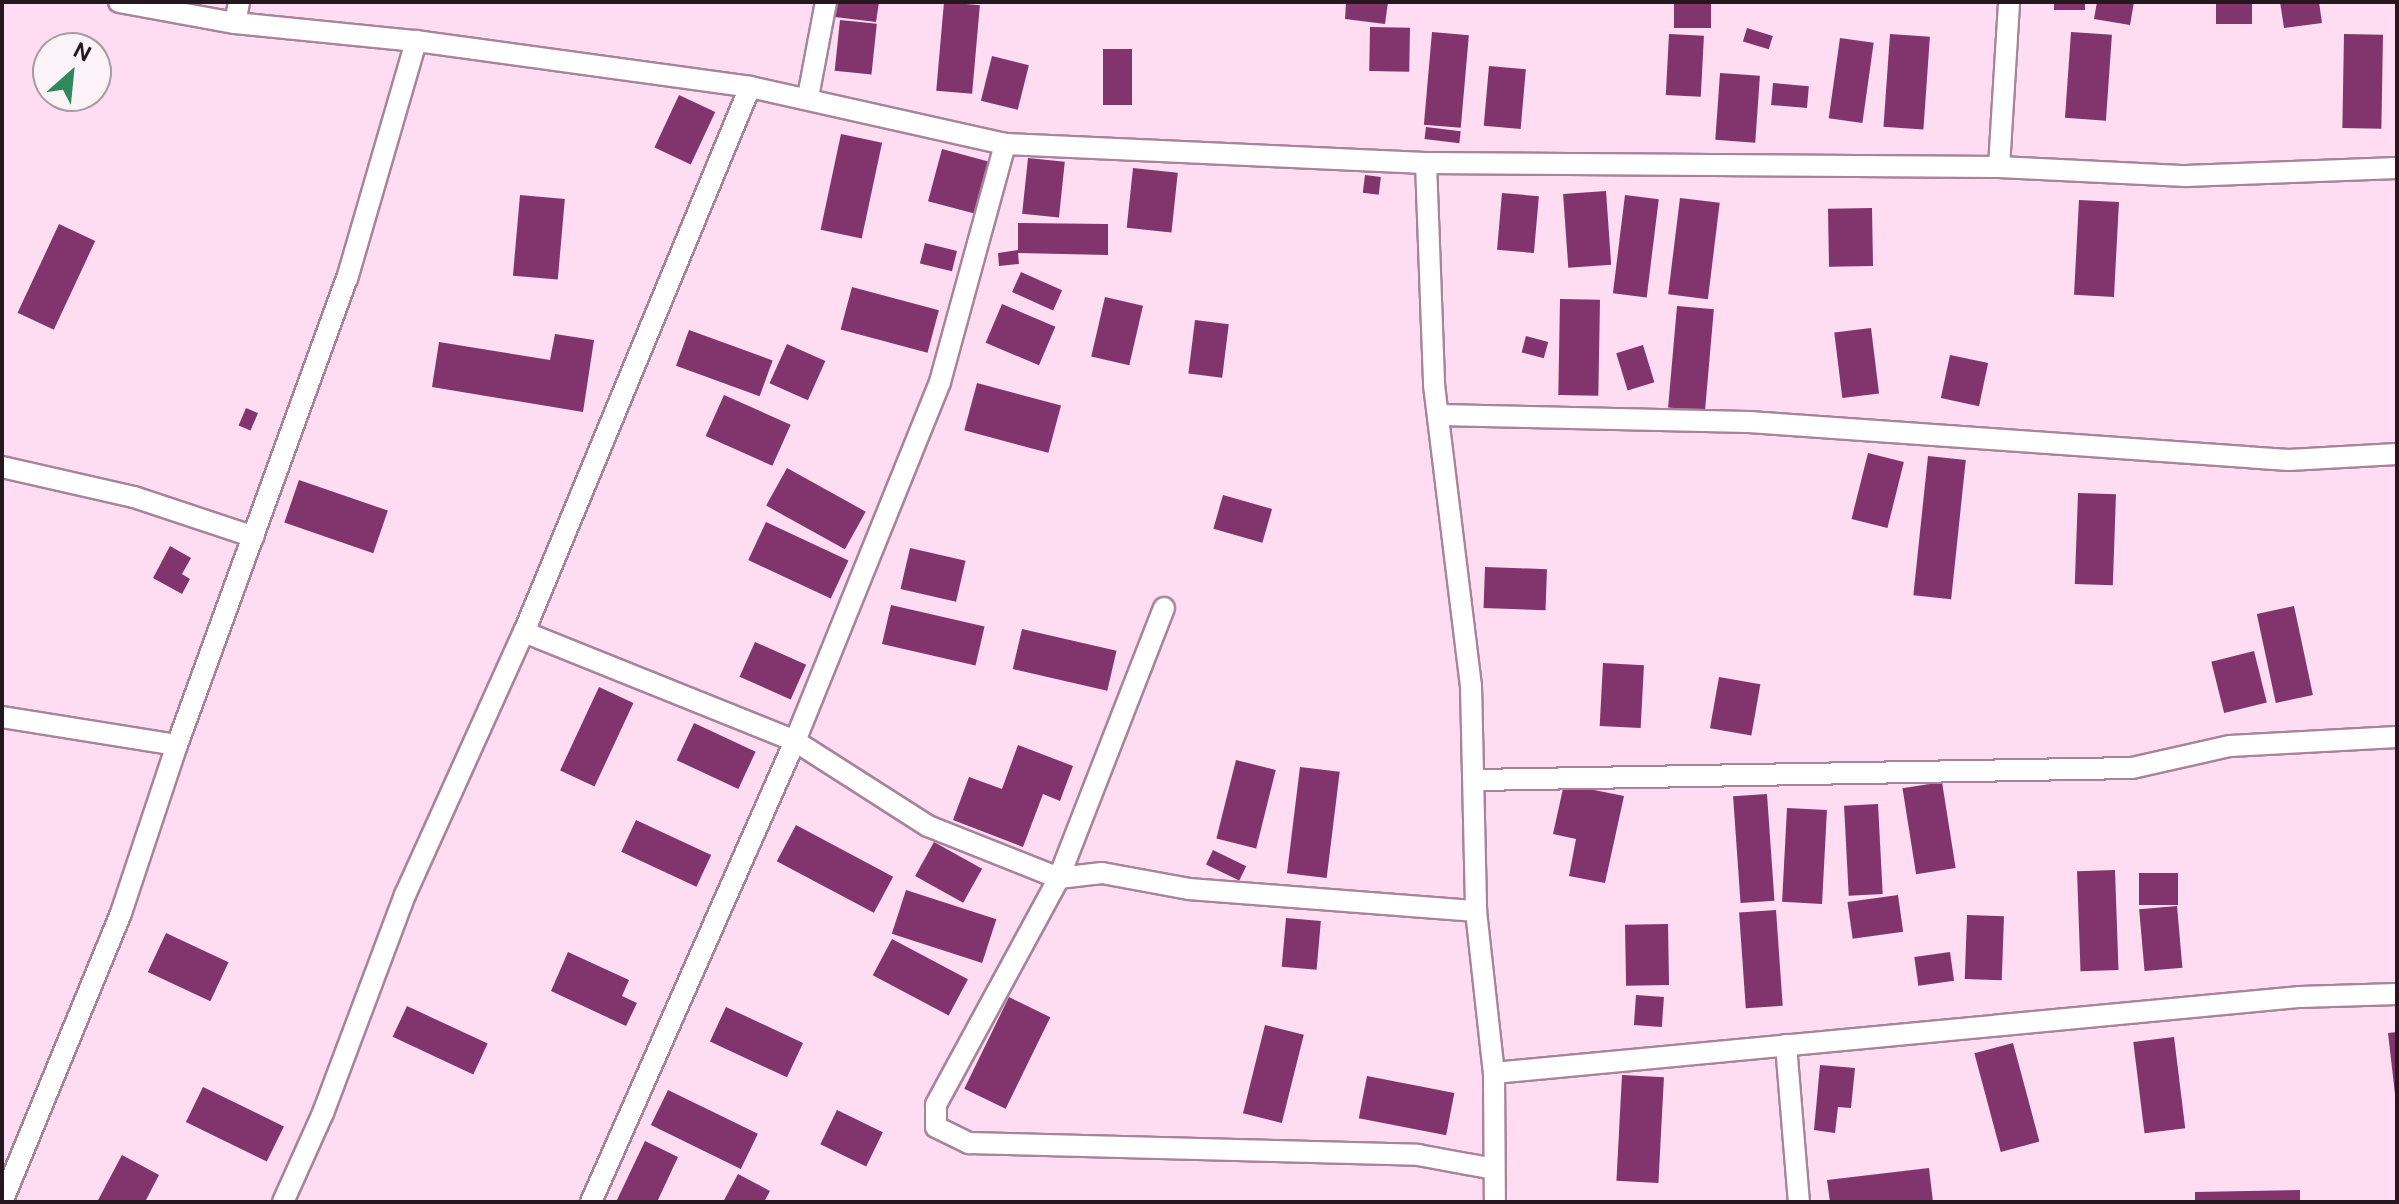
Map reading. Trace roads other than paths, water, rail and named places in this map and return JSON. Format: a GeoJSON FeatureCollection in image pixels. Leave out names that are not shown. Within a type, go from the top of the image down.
{"type":"FeatureCollection","features":[{"type":"Feature","properties":{"kind":"street"},"geometry":{"type":"LineString","coordinates":[[119,2],[235,23],[416,41],[750,87],[808,97],[1005,144],[1426,163],[1999,167],[2186,176],[2397,168]]}},
{"type":"Feature","properties":{"kind":"street"},"geometry":{"type":"LineString","coordinates":[[235,23],[239,2]]}},
{"type":"Feature","properties":{"kind":"street"},"geometry":{"type":"LineString","coordinates":[[808,97],[826,2]]}},
{"type":"Feature","properties":{"kind":"street"},"geometry":{"type":"LineString","coordinates":[[1999,167],[2009,2]]}},
{"type":"Feature","properties":{"kind":"street"},"geometry":{"type":"LineString","coordinates":[[2,1202],[121,913],[177,745],[347,279],[416,41]]}},
{"type":"Feature","properties":{"kind":"street"},"geometry":{"type":"LineString","coordinates":[[283,1202],[323,1113],[405,895],[524,632],[750,87]]}},
{"type":"Feature","properties":{"kind":"street"},"geometry":{"type":"LineString","coordinates":[[591,1202],[795,741],[940,382],[1005,144]]}},
{"type":"Feature","properties":{"kind":"street"},"geometry":{"type":"LineString","coordinates":[[1426,163],[1439,415],[1471,686],[1477,780],[1476,911],[1494,1073],[1495,1202]]}},
{"type":"Feature","properties":{"kind":"street"},"geometry":{"type":"LineString","coordinates":[[1439,415],[1749,422],[2289,460],[2397,454]]}},
{"type":"Feature","properties":{"kind":"street"},"geometry":{"type":"LineString","coordinates":[[2,467],[134,497],[254,537]]}},
{"type":"Feature","properties":{"kind":"street"},"geometry":{"type":"LineString","coordinates":[[1164,608],[1059,878],[936,1105],[936,1127],[969,1143],[1418,1155],[1494,1169]]}},
{"type":"Feature","properties":{"kind":"street"},"geometry":{"type":"LineString","coordinates":[[524,632],[795,741],[928,826],[1059,878],[1102,873],[1189,889],[1476,911]]}},
{"type":"Feature","properties":{"kind":"street"},"geometry":{"type":"LineString","coordinates":[[2,717],[177,745]]}},
{"type":"Feature","properties":{"kind":"street"},"geometry":{"type":"LineString","coordinates":[[1477,780],[2132,768],[2230,746],[2397,737]]}},
{"type":"Feature","properties":{"kind":"street"},"geometry":{"type":"LineString","coordinates":[[1494,1073],[2300,997],[2397,994]]}},
{"type":"Feature","properties":{"kind":"street"},"geometry":{"type":"LineString","coordinates":[[1786,1045],[1799,1202]]}}]}
